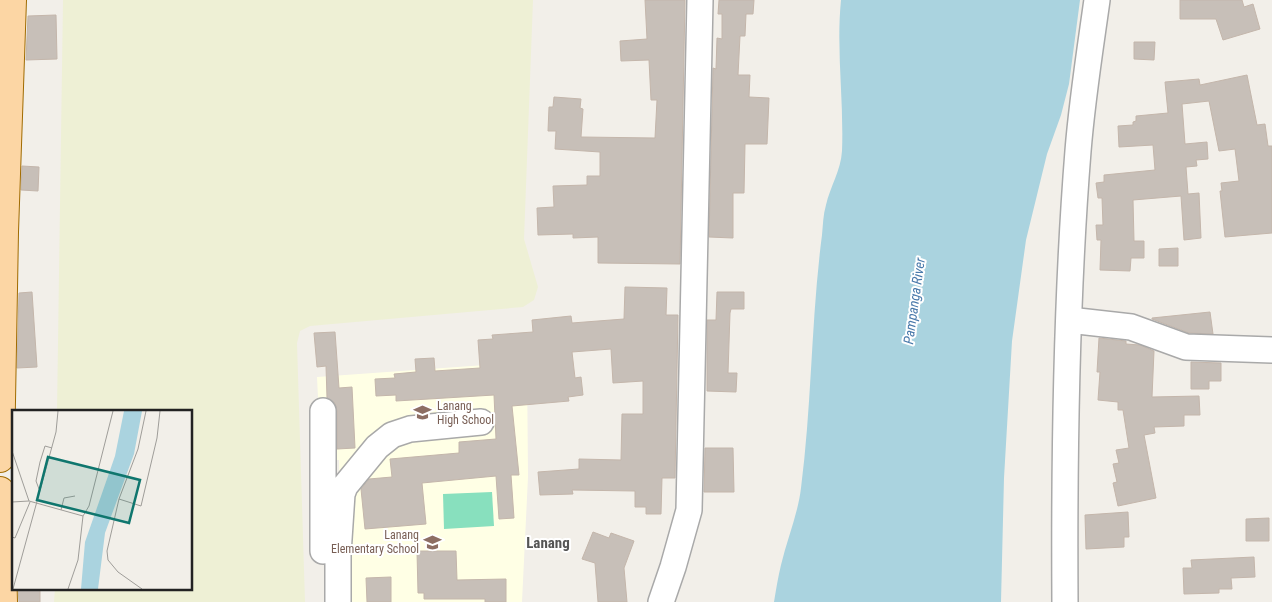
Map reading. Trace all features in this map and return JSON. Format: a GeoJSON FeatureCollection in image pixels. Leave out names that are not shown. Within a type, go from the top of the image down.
{"type":"FeatureCollection","features":[{"type":"Feature","properties":{"kind":"main road"},"geometry":{"type":"LineString","coordinates":[[0,458],[4,232],[12,0]]}},
{"type":"Feature","properties":{"kind":"main road"},"geometry":{"type":"LineString","coordinates":[[0,491],[3,602]]}},
{"type":"Feature","properties":{"kind":"street"},"geometry":{"type":"LineString","coordinates":[[661,602],[689,510],[700,0]]}},
{"type":"Feature","properties":{"kind":"street"},"geometry":{"type":"LineString","coordinates":[[1065,602],[1064,514],[1068,320],[1078,149],[1097,0]]}},
{"type":"Feature","properties":{"kind":"street"},"geometry":{"type":"LineString","coordinates":[[1068,320],[1131,327],[1186,347],[1272,350]]}},
{"type":"Feature","properties":{"kind":"street"},"geometry":{"type":"LineString","coordinates":[[323,411],[323,602]]}},
{"type":"Feature","properties":{"kind":"street"},"geometry":{"type":"LineString","coordinates":[[338,602],[338,554],[342,494],[345,486],[377,447],[392,435],[410,429],[481,422]]}},
{"type":"Feature","properties":{"kind":"shaded area"},"geometry":{"type":"Polygon","coordinates":[[[63,0],[533,0],[524,239],[538,287],[534,300],[523,307],[310,326],[300,331],[297,343],[305,602],[54,602],[55,590],[192,590],[192,410],[57,410],[63,0]]]}},
{"type":"Feature","properties":{"kind":"shaded area"},"geometry":{"type":"Polygon","coordinates":[[[527,362],[528,477],[522,602],[341,602],[339,460],[321,461],[317,377],[527,362]]]}},
{"type":"Feature","properties":{"kind":"green space"},"geometry":{"type":"Polygon","coordinates":[[[492,492],[494,526],[444,529],[443,494],[492,492]]]}},
{"type":"Feature","properties":{"kind":"water","name":"Pampanga River"},"geometry":{"type":"Polygon","coordinates":[[[841,0],[1080,0],[1069,84],[1061,115],[1047,154],[1026,240],[1012,341],[1004,478],[1001,602],[774,602],[783,555],[801,488],[824,216],[828,198],[840,165],[842,151],[839,38],[841,0]]]}},
{"type":"Feature","properties":{"kind":"building"},"geometry":{"type":"Polygon","coordinates":[[[645,0],[685,0],[680,264],[598,263],[598,237],[573,238],[573,234],[538,235],[537,208],[554,207],[553,186],[587,185],[587,176],[600,176],[600,152],[555,149],[556,131],[548,131],[549,107],[553,107],[554,97],[581,99],[580,108],[583,109],[581,137],[655,138],[657,100],[651,100],[649,60],[621,61],[620,41],[647,39],[645,0]]]}},
{"type":"Feature","properties":{"kind":"building"},"geometry":{"type":"Polygon","coordinates":[[[719,0],[754,0],[753,14],[746,14],[745,36],[740,36],[738,75],[750,75],[749,97],[769,98],[767,144],[745,144],[744,193],[733,193],[733,238],[709,237],[713,68],[716,69],[717,38],[722,39],[722,14],[718,14],[719,0]]]}},
{"type":"Feature","properties":{"kind":"building"},"geometry":{"type":"Polygon","coordinates":[[[1180,0],[1242,0],[1244,7],[1253,4],[1260,29],[1223,40],[1216,19],[1180,19],[1180,0]]]}},
{"type":"Feature","properties":{"kind":"building"},"geometry":{"type":"Polygon","coordinates":[[[56,15],[57,59],[26,60],[28,16],[56,15]]]}},
{"type":"Feature","properties":{"kind":"building"},"geometry":{"type":"Polygon","coordinates":[[[1134,42],[1155,42],[1154,60],[1134,59],[1134,42]]]}},
{"type":"Feature","properties":{"kind":"building"},"geometry":{"type":"Polygon","coordinates":[[[1247,75],[1257,125],[1265,124],[1268,146],[1272,146],[1272,233],[1225,237],[1220,191],[1222,191],[1221,183],[1239,181],[1235,149],[1219,151],[1209,101],[1182,104],[1185,144],[1207,142],[1208,159],[1196,160],[1197,166],[1186,167],[1188,194],[1199,193],[1201,238],[1184,240],[1181,196],[1133,200],[1134,241],[1144,241],[1144,258],[1131,258],[1130,271],[1100,270],[1101,240],[1097,240],[1096,225],[1103,225],[1102,198],[1098,198],[1096,183],[1104,182],[1104,175],[1155,170],[1153,145],[1119,147],[1118,126],[1133,125],[1133,122],[1136,121],[1136,116],[1168,113],[1165,82],[1199,79],[1200,85],[1247,75]]]}},
{"type":"Feature","properties":{"kind":"building"},"geometry":{"type":"Polygon","coordinates":[[[22,166],[39,167],[38,191],[21,190],[22,166]]]}},
{"type":"Feature","properties":{"kind":"building"},"geometry":{"type":"Polygon","coordinates":[[[1178,248],[1178,266],[1159,266],[1159,249],[1178,248]]]}},
{"type":"Feature","properties":{"kind":"building"},"geometry":{"type":"Polygon","coordinates":[[[625,287],[667,288],[666,315],[678,315],[675,478],[662,478],[661,514],[646,514],[646,507],[635,507],[635,491],[572,490],[573,494],[540,495],[538,472],[579,469],[579,459],[621,460],[622,414],[643,414],[643,381],[613,383],[611,349],[572,352],[575,378],[581,377],[583,395],[568,397],[569,401],[512,406],[519,475],[511,475],[514,518],[499,519],[496,476],[422,483],[426,524],[365,529],[361,489],[369,479],[392,477],[390,459],[459,453],[459,442],[496,439],[494,395],[396,401],[396,395],[376,396],[375,379],[395,378],[394,374],[416,372],[415,359],[434,358],[435,371],[480,368],[478,340],[493,339],[492,335],[533,332],[532,320],[571,316],[572,323],[624,319],[625,287]]]}},
{"type":"Feature","properties":{"kind":"building"},"geometry":{"type":"Polygon","coordinates":[[[32,292],[37,367],[17,368],[19,293],[32,292]]]}},
{"type":"Feature","properties":{"kind":"building"},"geometry":{"type":"Polygon","coordinates":[[[717,292],[744,292],[744,309],[731,309],[730,313],[728,373],[737,373],[736,392],[707,391],[707,320],[716,320],[717,292]]]}},
{"type":"Feature","properties":{"kind":"building"},"geometry":{"type":"Polygon","coordinates":[[[1210,312],[1213,334],[1189,333],[1152,319],[1152,318],[1210,312]]]}},
{"type":"Feature","properties":{"kind":"building"},"geometry":{"type":"Polygon","coordinates":[[[335,332],[339,388],[352,387],[355,448],[337,449],[337,411],[335,403],[327,398],[326,366],[317,367],[314,333],[335,332]]]}},
{"type":"Feature","properties":{"kind":"building"},"geometry":{"type":"Polygon","coordinates":[[[1099,338],[1126,341],[1126,344],[1140,345],[1154,351],[1152,397],[1199,396],[1200,415],[1184,415],[1184,426],[1154,427],[1155,433],[1144,435],[1156,498],[1118,506],[1113,483],[1117,482],[1113,464],[1119,463],[1116,450],[1129,448],[1123,410],[1118,410],[1118,402],[1098,400],[1100,372],[1097,372],[1099,338]]]}},
{"type":"Feature","properties":{"kind":"building"},"geometry":{"type":"Polygon","coordinates":[[[1191,362],[1221,363],[1221,381],[1209,381],[1209,389],[1191,389],[1191,362]]]}},
{"type":"Feature","properties":{"kind":"building"},"geometry":{"type":"Polygon","coordinates":[[[705,448],[733,448],[734,492],[704,492],[705,448]]]}},
{"type":"Feature","properties":{"kind":"building"},"geometry":{"type":"Polygon","coordinates":[[[1128,512],[1129,537],[1124,537],[1124,547],[1086,549],[1085,515],[1128,512]]]}},
{"type":"Feature","properties":{"kind":"building"},"geometry":{"type":"Polygon","coordinates":[[[1269,518],[1269,541],[1246,541],[1246,519],[1269,518]]]}},
{"type":"Feature","properties":{"kind":"building"},"geometry":{"type":"Polygon","coordinates":[[[593,532],[609,538],[611,533],[634,541],[624,568],[627,602],[598,602],[595,563],[582,559],[593,532]]]}},
{"type":"Feature","properties":{"kind":"building"},"geometry":{"type":"Polygon","coordinates":[[[417,551],[456,551],[457,580],[506,579],[506,602],[485,602],[485,599],[424,599],[424,593],[418,593],[417,551]]]}},
{"type":"Feature","properties":{"kind":"building"},"geometry":{"type":"Polygon","coordinates":[[[1254,557],[1255,577],[1231,578],[1232,589],[1219,589],[1219,593],[1184,594],[1183,568],[1192,568],[1191,560],[1254,557]]]}},
{"type":"Feature","properties":{"kind":"building"},"geometry":{"type":"Polygon","coordinates":[[[391,577],[391,602],[367,602],[366,578],[391,577]]]}},
{"type":"Feature","properties":{"kind":"building"},"geometry":{"type":"Polygon","coordinates":[[[18,590],[40,590],[40,602],[19,602],[18,590]]]}},
{"type":"Feature","properties":{"kind":"place","name":"Lanang High School"},"geometry":{"type":"Point","coordinates":[423,413]}},
{"type":"Feature","properties":{"kind":"place","name":"Lanang Elementary School"},"geometry":{"type":"Point","coordinates":[433,542]}},
{"type":"Feature","properties":{"kind":"district","name":"Lanang"},"geometry":{"type":"Point","coordinates":[548,543]}}]}
